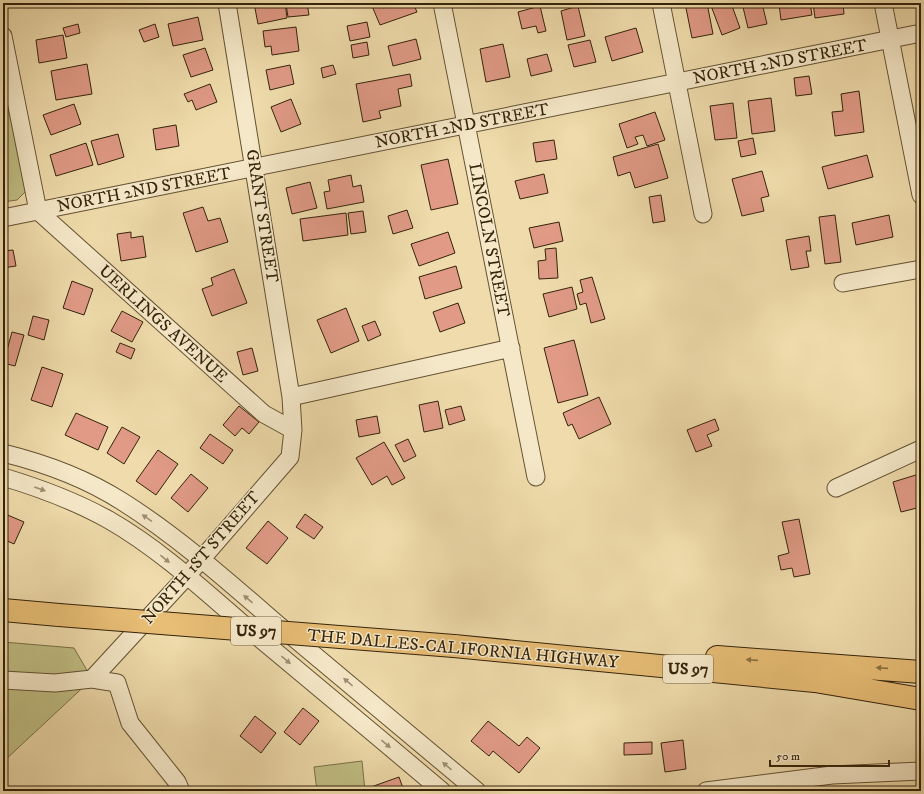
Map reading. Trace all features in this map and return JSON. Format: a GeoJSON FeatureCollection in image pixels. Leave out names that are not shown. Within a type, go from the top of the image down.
{"type":"FeatureCollection","features":[{"type":"Feature","properties":{"kind":"highway","name":"THE DALLES-CALIFORNIA HIGHWAY"},"geometry":{"type":"LineString","coordinates":[[3,610],[454,646],[815,681],[921,699]]}},
{"type":"Feature","properties":{"kind":"highway"},"geometry":{"type":"LineString","coordinates":[[454,646],[608,650],[921,672]]}},
{"type":"Feature","properties":{"kind":"street","name":"GRANT STREET"},"geometry":{"type":"LineString","coordinates":[[227,3],[291,397],[294,430]]}},
{"type":"Feature","properties":{"kind":"street","name":"LINCOLN STREET"},"geometry":{"type":"LineString","coordinates":[[442,3],[536,476]]}},
{"type":"Feature","properties":{"kind":"street"},"geometry":{"type":"LineString","coordinates":[[661,3],[703,214]]}},
{"type":"Feature","properties":{"kind":"street"},"geometry":{"type":"LineString","coordinates":[[883,3],[921,195]]}},
{"type":"Feature","properties":{"kind":"street","name":"NORTH 2ND STREET"},"geometry":{"type":"LineString","coordinates":[[3,218],[921,33]]}},
{"type":"Feature","properties":{"kind":"street"},"geometry":{"type":"LineString","coordinates":[[3,36],[38,211]]}},
{"type":"Feature","properties":{"kind":"street","name":"UERLINGS AVENUE"},"geometry":{"type":"LineString","coordinates":[[38,211],[264,414],[294,430]]}},
{"type":"Feature","properties":{"kind":"street"},"geometry":{"type":"LineString","coordinates":[[843,283],[921,269]]}},
{"type":"Feature","properties":{"kind":"street"},"geometry":{"type":"LineString","coordinates":[[291,397],[511,348]]}},
{"type":"Feature","properties":{"kind":"street","name":"NORTH 1ST STREET"},"geometry":{"type":"LineString","coordinates":[[92,679],[186,577],[290,457],[294,430]]}},
{"type":"Feature","properties":{"kind":"street"},"geometry":{"type":"LineString","coordinates":[[836,488],[921,449]]}},
{"type":"Feature","properties":{"kind":"street"},"geometry":{"type":"LineString","coordinates":[[3,453],[65,473],[122,501],[168,533],[477,791]]}},
{"type":"Feature","properties":{"kind":"street"},"geometry":{"type":"LineString","coordinates":[[3,477],[56,494],[110,521],[160,556],[442,791]]}},
{"type":"Feature","properties":{"kind":"street"},"geometry":{"type":"LineString","coordinates":[[3,680],[55,683],[92,679],[116,683],[130,723],[177,782],[181,791]]}},
{"type":"Feature","properties":{"kind":"street"},"geometry":{"type":"LineString","coordinates":[[706,791],[832,775],[921,771]]}},
{"type":"Feature","properties":{"kind":"shaded area"},"geometry":{"type":"Polygon","coordinates":[[[3,64],[27,190],[17,200],[3,202],[3,64]]]}},
{"type":"Feature","properties":{"kind":"shaded area"},"geometry":{"type":"Polygon","coordinates":[[[3,642],[74,648],[92,679],[3,762],[3,642]]]}},
{"type":"Feature","properties":{"kind":"shaded area"},"geometry":{"type":"Polygon","coordinates":[[[362,761],[365,791],[317,791],[314,767],[362,761]]]}},
{"type":"Feature","properties":{"kind":"building"},"geometry":{"type":"Polygon","coordinates":[[[254,3],[285,3],[287,18],[258,24],[254,3]]]}},
{"type":"Feature","properties":{"kind":"building"},"geometry":{"type":"Polygon","coordinates":[[[307,3],[309,15],[288,17],[286,4],[307,3]]]}},
{"type":"Feature","properties":{"kind":"building"},"geometry":{"type":"Polygon","coordinates":[[[381,3],[413,3],[417,12],[380,25],[372,6],[381,3]]]}},
{"type":"Feature","properties":{"kind":"building"},"geometry":{"type":"Polygon","coordinates":[[[685,3],[707,3],[713,34],[692,38],[685,3]]]}},
{"type":"Feature","properties":{"kind":"building"},"geometry":{"type":"Polygon","coordinates":[[[710,3],[731,3],[740,28],[722,35],[710,3]]]}},
{"type":"Feature","properties":{"kind":"building"},"geometry":{"type":"Polygon","coordinates":[[[742,3],[762,3],[767,24],[748,28],[742,3]]]}},
{"type":"Feature","properties":{"kind":"building"},"geometry":{"type":"Polygon","coordinates":[[[810,3],[812,15],[781,20],[779,4],[810,3]]]}},
{"type":"Feature","properties":{"kind":"building"},"geometry":{"type":"Polygon","coordinates":[[[813,3],[843,3],[844,14],[815,18],[813,3]]]}},
{"type":"Feature","properties":{"kind":"building"},"geometry":{"type":"Polygon","coordinates":[[[540,6],[546,31],[538,33],[536,26],[522,29],[518,12],[540,6]]]}},
{"type":"Feature","properties":{"kind":"building"},"geometry":{"type":"Polygon","coordinates":[[[578,6],[585,36],[567,40],[561,11],[578,6]]]}},
{"type":"Feature","properties":{"kind":"building"},"geometry":{"type":"Polygon","coordinates":[[[198,17],[203,40],[173,46],[168,24],[198,17]]]}},
{"type":"Feature","properties":{"kind":"building"},"geometry":{"type":"Polygon","coordinates":[[[367,22],[370,37],[350,41],[347,26],[367,22]]]}},
{"type":"Feature","properties":{"kind":"building"},"geometry":{"type":"Polygon","coordinates":[[[78,24],[80,33],[66,37],[63,28],[78,24]]]}},
{"type":"Feature","properties":{"kind":"building"},"geometry":{"type":"Polygon","coordinates":[[[155,24],[159,37],[144,42],[139,30],[155,24]]]}},
{"type":"Feature","properties":{"kind":"building"},"geometry":{"type":"Polygon","coordinates":[[[296,27],[299,51],[272,55],[271,46],[265,47],[263,31],[296,27]]]}},
{"type":"Feature","properties":{"kind":"building"},"geometry":{"type":"Polygon","coordinates":[[[636,28],[643,52],[612,61],[605,37],[636,28]]]}},
{"type":"Feature","properties":{"kind":"building"},"geometry":{"type":"Polygon","coordinates":[[[63,35],[67,58],[39,63],[36,40],[63,35]]]}},
{"type":"Feature","properties":{"kind":"building"},"geometry":{"type":"Polygon","coordinates":[[[416,39],[421,59],[393,66],[388,46],[416,39]]]}},
{"type":"Feature","properties":{"kind":"building"},"geometry":{"type":"Polygon","coordinates":[[[590,40],[596,62],[574,67],[568,45],[590,40]]]}},
{"type":"Feature","properties":{"kind":"building"},"geometry":{"type":"Polygon","coordinates":[[[367,42],[369,55],[353,58],[351,45],[367,42]]]}},
{"type":"Feature","properties":{"kind":"building"},"geometry":{"type":"Polygon","coordinates":[[[503,44],[510,77],[486,82],[480,49],[503,44]]]}},
{"type":"Feature","properties":{"kind":"building"},"geometry":{"type":"Polygon","coordinates":[[[205,48],[213,70],[191,77],[183,55],[205,48]]]}},
{"type":"Feature","properties":{"kind":"building"},"geometry":{"type":"Polygon","coordinates":[[[547,54],[552,71],[531,76],[527,59],[547,54]]]}},
{"type":"Feature","properties":{"kind":"building"},"geometry":{"type":"Polygon","coordinates":[[[87,64],[92,94],[56,100],[51,71],[87,64]]]}},
{"type":"Feature","properties":{"kind":"building"},"geometry":{"type":"Polygon","coordinates":[[[290,65],[294,84],[270,90],[266,70],[290,65]]]}},
{"type":"Feature","properties":{"kind":"building"},"geometry":{"type":"Polygon","coordinates":[[[333,65],[336,74],[323,78],[321,68],[333,65]]]}},
{"type":"Feature","properties":{"kind":"building"},"geometry":{"type":"Polygon","coordinates":[[[410,74],[412,86],[398,89],[401,106],[379,111],[381,118],[363,122],[356,84],[410,74]]]}},
{"type":"Feature","properties":{"kind":"building"},"geometry":{"type":"Polygon","coordinates":[[[809,76],[812,94],[796,96],[794,78],[809,76]]]}},
{"type":"Feature","properties":{"kind":"building"},"geometry":{"type":"Polygon","coordinates":[[[210,84],[217,102],[196,110],[192,100],[188,102],[184,94],[210,84]]]}},
{"type":"Feature","properties":{"kind":"building"},"geometry":{"type":"Polygon","coordinates":[[[859,91],[864,132],[835,136],[832,112],[843,111],[841,94],[859,91]]]}},
{"type":"Feature","properties":{"kind":"building"},"geometry":{"type":"Polygon","coordinates":[[[771,98],[775,131],[752,134],[748,101],[771,98]]]}},
{"type":"Feature","properties":{"kind":"building"},"geometry":{"type":"Polygon","coordinates":[[[291,99],[301,124],[281,132],[271,107],[291,99]]]}},
{"type":"Feature","properties":{"kind":"building"},"geometry":{"type":"Polygon","coordinates":[[[733,103],[737,138],[715,140],[710,106],[733,103]]]}},
{"type":"Feature","properties":{"kind":"building"},"geometry":{"type":"Polygon","coordinates":[[[74,104],[81,124],[51,135],[43,115],[74,104]]]}},
{"type":"Feature","properties":{"kind":"building"},"geometry":{"type":"Polygon","coordinates":[[[655,112],[665,140],[647,146],[643,135],[635,137],[638,144],[627,148],[619,124],[655,112]]]}},
{"type":"Feature","properties":{"kind":"building"},"geometry":{"type":"Polygon","coordinates":[[[176,125],[179,146],[156,150],[153,129],[176,125]]]}},
{"type":"Feature","properties":{"kind":"building"},"geometry":{"type":"Polygon","coordinates":[[[118,134],[124,157],[98,165],[91,141],[118,134]]]}},
{"type":"Feature","properties":{"kind":"building"},"geometry":{"type":"Polygon","coordinates":[[[753,138],[756,154],[741,157],[738,141],[753,138]]]}},
{"type":"Feature","properties":{"kind":"building"},"geometry":{"type":"Polygon","coordinates":[[[554,140],[557,159],[536,162],[533,143],[554,140]]]}},
{"type":"Feature","properties":{"kind":"building"},"geometry":{"type":"Polygon","coordinates":[[[86,143],[93,165],[56,176],[50,155],[86,143]]]}},
{"type":"Feature","properties":{"kind":"building"},"geometry":{"type":"Polygon","coordinates":[[[658,144],[668,178],[635,188],[630,172],[618,176],[613,157],[658,144]]]}},
{"type":"Feature","properties":{"kind":"building"},"geometry":{"type":"Polygon","coordinates":[[[867,155],[873,177],[828,189],[822,167],[867,155]]]}},
{"type":"Feature","properties":{"kind":"building"},"geometry":{"type":"Polygon","coordinates":[[[448,159],[458,204],[431,210],[421,165],[448,159]]]}},
{"type":"Feature","properties":{"kind":"building"},"geometry":{"type":"Polygon","coordinates":[[[762,171],[769,196],[761,198],[764,211],[742,216],[732,179],[762,171]]]}},
{"type":"Feature","properties":{"kind":"building"},"geometry":{"type":"Polygon","coordinates":[[[544,174],[548,193],[520,199],[515,181],[544,174]]]}},
{"type":"Feature","properties":{"kind":"building"},"geometry":{"type":"Polygon","coordinates":[[[351,175],[353,187],[361,185],[364,202],[327,209],[324,192],[330,191],[328,180],[351,175]]]}},
{"type":"Feature","properties":{"kind":"building"},"geometry":{"type":"Polygon","coordinates":[[[310,182],[317,208],[292,214],[286,188],[310,182]]]}},
{"type":"Feature","properties":{"kind":"building"},"geometry":{"type":"Polygon","coordinates":[[[661,195],[665,221],[653,223],[649,197],[661,195]]]}},
{"type":"Feature","properties":{"kind":"building"},"geometry":{"type":"Polygon","coordinates":[[[203,207],[208,221],[220,218],[228,242],[196,252],[183,213],[203,207]]]}},
{"type":"Feature","properties":{"kind":"building"},"geometry":{"type":"Polygon","coordinates":[[[407,210],[413,228],[393,234],[388,216],[407,210]]]}},
{"type":"Feature","properties":{"kind":"building"},"geometry":{"type":"Polygon","coordinates":[[[363,211],[366,232],[351,234],[348,213],[363,211]]]}},
{"type":"Feature","properties":{"kind":"building"},"geometry":{"type":"Polygon","coordinates":[[[346,213],[348,235],[303,241],[300,219],[346,213]]]}},
{"type":"Feature","properties":{"kind":"building"},"geometry":{"type":"Polygon","coordinates":[[[835,215],[841,262],[825,264],[819,217],[835,215]]]}},
{"type":"Feature","properties":{"kind":"building"},"geometry":{"type":"Polygon","coordinates":[[[889,215],[893,237],[856,245],[852,223],[889,215]]]}},
{"type":"Feature","properties":{"kind":"building"},"geometry":{"type":"Polygon","coordinates":[[[559,222],[563,241],[534,248],[529,228],[559,222]]]}},
{"type":"Feature","properties":{"kind":"building"},"geometry":{"type":"Polygon","coordinates":[[[131,232],[131,238],[143,236],[146,257],[121,261],[117,234],[131,232]]]}},
{"type":"Feature","properties":{"kind":"building"},"geometry":{"type":"Polygon","coordinates":[[[448,232],[455,253],[419,266],[411,244],[448,232]]]}},
{"type":"Feature","properties":{"kind":"building"},"geometry":{"type":"Polygon","coordinates":[[[809,236],[811,251],[806,251],[809,267],[791,270],[786,240],[809,236]]]}},
{"type":"Feature","properties":{"kind":"building"},"geometry":{"type":"Polygon","coordinates":[[[556,248],[558,278],[539,279],[538,261],[546,260],[545,249],[556,248]]]}},
{"type":"Feature","properties":{"kind":"building"},"geometry":{"type":"Polygon","coordinates":[[[13,250],[16,266],[3,268],[3,251],[13,250]]]}},
{"type":"Feature","properties":{"kind":"building"},"geometry":{"type":"Polygon","coordinates":[[[456,266],[462,288],[425,299],[419,277],[456,266]]]}},
{"type":"Feature","properties":{"kind":"building"},"geometry":{"type":"Polygon","coordinates":[[[234,269],[247,303],[212,316],[202,289],[213,285],[211,278],[234,269]]]}},
{"type":"Feature","properties":{"kind":"building"},"geometry":{"type":"Polygon","coordinates":[[[592,277],[605,319],[591,323],[586,303],[580,305],[577,294],[583,292],[580,280],[592,277]]]}},
{"type":"Feature","properties":{"kind":"building"},"geometry":{"type":"Polygon","coordinates":[[[72,281],[93,289],[84,315],[63,308],[72,281]]]}},
{"type":"Feature","properties":{"kind":"building"},"geometry":{"type":"Polygon","coordinates":[[[572,287],[577,309],[549,317],[543,294],[572,287]]]}},
{"type":"Feature","properties":{"kind":"building"},"geometry":{"type":"Polygon","coordinates":[[[458,303],[465,323],[440,332],[433,312],[458,303]]]}},
{"type":"Feature","properties":{"kind":"building"},"geometry":{"type":"Polygon","coordinates":[[[346,308],[359,341],[331,353],[317,320],[346,308]]]}},
{"type":"Feature","properties":{"kind":"building"},"geometry":{"type":"Polygon","coordinates":[[[122,311],[143,322],[132,342],[111,331],[122,311]]]}},
{"type":"Feature","properties":{"kind":"building"},"geometry":{"type":"Polygon","coordinates":[[[33,316],[49,320],[44,340],[28,335],[33,316]]]}},
{"type":"Feature","properties":{"kind":"building"},"geometry":{"type":"Polygon","coordinates":[[[375,321],[381,335],[368,341],[362,326],[375,321]]]}},
{"type":"Feature","properties":{"kind":"building"},"geometry":{"type":"Polygon","coordinates":[[[12,332],[24,335],[15,366],[7,364],[3,378],[3,349],[7,350],[12,332]]]}},
{"type":"Feature","properties":{"kind":"building"},"geometry":{"type":"Polygon","coordinates":[[[574,340],[588,395],[558,403],[544,348],[574,340]]]}},
{"type":"Feature","properties":{"kind":"building"},"geometry":{"type":"Polygon","coordinates":[[[120,343],[135,349],[131,359],[116,352],[120,343]]]}},
{"type":"Feature","properties":{"kind":"building"},"geometry":{"type":"Polygon","coordinates":[[[252,348],[258,371],[243,375],[237,352],[252,348]]]}},
{"type":"Feature","properties":{"kind":"building"},"geometry":{"type":"Polygon","coordinates":[[[42,367],[63,374],[52,407],[31,400],[42,367]]]}},
{"type":"Feature","properties":{"kind":"building"},"geometry":{"type":"Polygon","coordinates":[[[599,397],[611,424],[579,439],[572,424],[568,426],[563,413],[599,397]]]}},
{"type":"Feature","properties":{"kind":"building"},"geometry":{"type":"Polygon","coordinates":[[[438,401],[443,428],[424,432],[419,405],[438,401]]]}},
{"type":"Feature","properties":{"kind":"building"},"geometry":{"type":"Polygon","coordinates":[[[239,406],[259,422],[249,434],[242,428],[235,436],[223,425],[239,406]]]}},
{"type":"Feature","properties":{"kind":"building"},"geometry":{"type":"Polygon","coordinates":[[[461,406],[465,420],[449,425],[445,410],[461,406]]]}},
{"type":"Feature","properties":{"kind":"building"},"geometry":{"type":"Polygon","coordinates":[[[76,413],[108,427],[98,450],[65,435],[76,413]]]}},
{"type":"Feature","properties":{"kind":"building"},"geometry":{"type":"Polygon","coordinates":[[[377,416],[380,433],[359,437],[356,420],[377,416]]]}},
{"type":"Feature","properties":{"kind":"building"},"geometry":{"type":"Polygon","coordinates":[[[715,419],[719,430],[707,435],[712,446],[696,452],[687,430],[715,419]]]}},
{"type":"Feature","properties":{"kind":"building"},"geometry":{"type":"Polygon","coordinates":[[[122,427],[140,437],[124,464],[107,453],[122,427]]]}},
{"type":"Feature","properties":{"kind":"building"},"geometry":{"type":"Polygon","coordinates":[[[210,434],[233,450],[223,464],[200,448],[210,434]]]}},
{"type":"Feature","properties":{"kind":"building"},"geometry":{"type":"Polygon","coordinates":[[[408,439],[416,456],[404,462],[395,445],[408,439]]]}},
{"type":"Feature","properties":{"kind":"building"},"geometry":{"type":"Polygon","coordinates":[[[384,442],[405,478],[392,485],[387,476],[372,485],[356,458],[384,442]]]}},
{"type":"Feature","properties":{"kind":"building"},"geometry":{"type":"Polygon","coordinates":[[[158,450],[178,464],[156,495],[136,481],[158,450]]]}},
{"type":"Feature","properties":{"kind":"building"},"geometry":{"type":"Polygon","coordinates":[[[191,474],[208,488],[188,512],[171,498],[191,474]]]}},
{"type":"Feature","properties":{"kind":"building"},"geometry":{"type":"Polygon","coordinates":[[[919,474],[921,507],[901,512],[893,482],[919,474]]]}},
{"type":"Feature","properties":{"kind":"building"},"geometry":{"type":"Polygon","coordinates":[[[3,513],[24,522],[14,544],[3,539],[3,513]]]}},
{"type":"Feature","properties":{"kind":"building"},"geometry":{"type":"Polygon","coordinates":[[[305,514],[323,527],[314,539],[296,527],[305,514]]]}},
{"type":"Feature","properties":{"kind":"building"},"geometry":{"type":"Polygon","coordinates":[[[799,519],[810,574],[794,577],[792,568],[781,570],[778,556],[789,553],[782,522],[799,519]]]}},
{"type":"Feature","properties":{"kind":"building"},"geometry":{"type":"Polygon","coordinates":[[[268,521],[288,538],[267,564],[246,548],[268,521]]]}},
{"type":"Feature","properties":{"kind":"building"},"geometry":{"type":"Polygon","coordinates":[[[303,708],[319,721],[300,745],[284,732],[303,708]]]}},
{"type":"Feature","properties":{"kind":"building"},"geometry":{"type":"Polygon","coordinates":[[[255,716],[276,733],[261,753],[240,736],[255,716]]]}},
{"type":"Feature","properties":{"kind":"building"},"geometry":{"type":"Polygon","coordinates":[[[488,721],[519,746],[527,737],[540,748],[519,773],[493,751],[489,756],[471,741],[488,721]]]}},
{"type":"Feature","properties":{"kind":"building"},"geometry":{"type":"Polygon","coordinates":[[[683,740],[686,769],[665,772],[661,743],[683,740]]]}},
{"type":"Feature","properties":{"kind":"building"},"geometry":{"type":"Polygon","coordinates":[[[652,742],[652,754],[624,755],[624,743],[652,742]]]}},
{"type":"Feature","properties":{"kind":"building"},"geometry":{"type":"Polygon","coordinates":[[[399,777],[404,791],[373,791],[371,787],[399,777]]]}}]}
